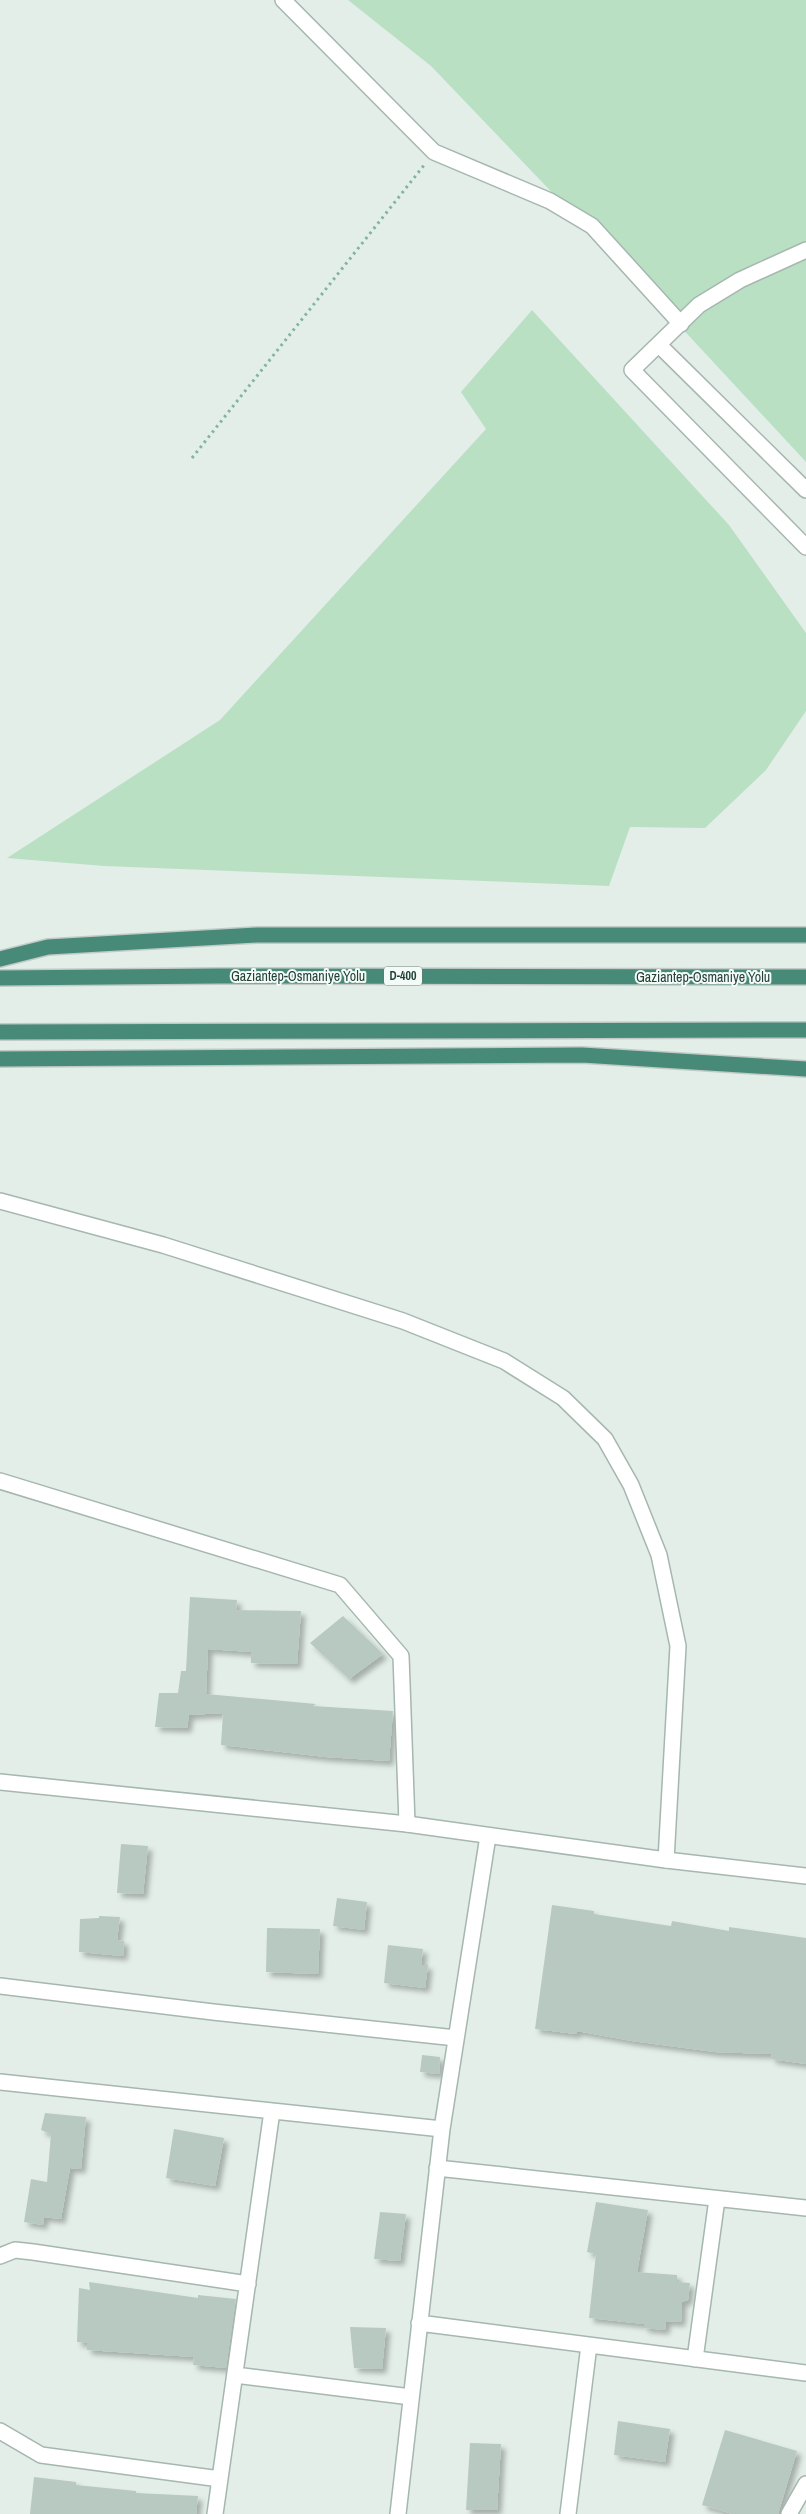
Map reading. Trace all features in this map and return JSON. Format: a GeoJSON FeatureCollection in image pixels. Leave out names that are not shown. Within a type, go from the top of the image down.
{"type":"FeatureCollection","features":[{"type":"Feature","properties":{"kind":"highway"},"geometry":{"type":"LineString","coordinates":[[0,959],[48,947],[257,935],[806,935]]}},
{"type":"Feature","properties":{"kind":"highway","name":"Gaziantep-Osmaniye Yolu"},"geometry":{"type":"LineString","coordinates":[[0,978],[219,976],[806,977]]}},
{"type":"Feature","properties":{"kind":"highway"},"geometry":{"type":"LineString","coordinates":[[0,1032],[806,1030]]}},
{"type":"Feature","properties":{"kind":"highway"},"geometry":{"type":"LineString","coordinates":[[0,1058],[582,1055],[806,1069]]}},
{"type":"Feature","properties":{"kind":"street"},"geometry":{"type":"LineString","coordinates":[[283,0],[434,152],[550,202],[592,226],[681,324]]}},
{"type":"Feature","properties":{"kind":"street"},"geometry":{"type":"LineString","coordinates":[[806,250],[740,280],[699,305],[660,346],[632,370],[806,547]]}},
{"type":"Feature","properties":{"kind":"street"},"geometry":{"type":"LineString","coordinates":[[660,346],[806,490]]}},
{"type":"Feature","properties":{"kind":"street"},"geometry":{"type":"LineString","coordinates":[[0,1202],[163,1245],[403,1321],[504,1362],[563,1398],[598,1432],[605,1439],[631,1485],[659,1555],[678,1646],[666,1860]]}},
{"type":"Feature","properties":{"kind":"street"},"geometry":{"type":"LineString","coordinates":[[0,1481],[340,1585],[401,1656],[407,1824]]}},
{"type":"Feature","properties":{"kind":"street"},"geometry":{"type":"LineString","coordinates":[[0,1782],[407,1824],[666,1860],[806,1876]]}},
{"type":"Feature","properties":{"kind":"street"},"geometry":{"type":"LineString","coordinates":[[398,2514],[442,2129],[488,1836]]}},
{"type":"Feature","properties":{"kind":"street"},"geometry":{"type":"LineString","coordinates":[[0,1986],[213,2012],[456,2038]]}},
{"type":"Feature","properties":{"kind":"street"},"geometry":{"type":"LineString","coordinates":[[0,2082],[442,2129]]}},
{"type":"Feature","properties":{"kind":"street"},"geometry":{"type":"LineString","coordinates":[[215,2514],[272,2111]]}},
{"type":"Feature","properties":{"kind":"street"},"geometry":{"type":"LineString","coordinates":[[437,2168],[806,2208]]}},
{"type":"Feature","properties":{"kind":"street"},"geometry":{"type":"LineString","coordinates":[[695,2359],[717,2199]]}},
{"type":"Feature","properties":{"kind":"street"},"geometry":{"type":"LineString","coordinates":[[0,2256],[15,2250],[33,2252],[248,2284]]}},
{"type":"Feature","properties":{"kind":"street"},"geometry":{"type":"LineString","coordinates":[[419,2324],[806,2373]]}},
{"type":"Feature","properties":{"kind":"street"},"geometry":{"type":"LineString","coordinates":[[568,2514],[589,2345]]}},
{"type":"Feature","properties":{"kind":"street"},"geometry":{"type":"LineString","coordinates":[[235,2375],[411,2397]]}},
{"type":"Feature","properties":{"kind":"street"},"geometry":{"type":"LineString","coordinates":[[0,2431],[41,2455],[220,2479]]}},
{"type":"Feature","properties":{"kind":"street"},"geometry":{"type":"LineString","coordinates":[[789,2514],[806,2484]]}},
{"type":"Feature","properties":{"kind":"path"},"geometry":{"type":"LineString","coordinates":[[192,458],[434,152]]}},
{"type":"Feature","properties":{"kind":"green space"},"geometry":{"type":"Polygon","coordinates":[[[348,0],[806,0],[806,462],[677,323],[431,66],[348,0]]]}},
{"type":"Feature","properties":{"kind":"green space"},"geometry":{"type":"Polygon","coordinates":[[[532,310],[729,525],[806,633],[806,711],[766,770],[705,828],[630,827],[609,886],[104,866],[7,858],[220,720],[486,429],[461,392],[532,310]]]}},
{"type":"Feature","properties":{"kind":"building"},"geometry":{"type":"Polygon","coordinates":[[[190,1597],[237,1600],[236,1610],[301,1611],[297,1664],[251,1663],[251,1652],[208,1649],[206,1694],[316,1704],[313,1706],[393,1711],[389,1761],[326,1757],[221,1745],[223,1713],[189,1715],[187,1728],[155,1727],[159,1693],[178,1693],[181,1671],[186,1671],[190,1597]]]}},
{"type":"Feature","properties":{"kind":"building"},"geometry":{"type":"Polygon","coordinates":[[[343,1616],[383,1654],[349,1679],[310,1643],[343,1616]]]}},
{"type":"Feature","properties":{"kind":"building"},"geometry":{"type":"Polygon","coordinates":[[[121,1844],[148,1846],[143,1894],[117,1893],[121,1844]]]}},
{"type":"Feature","properties":{"kind":"building"},"geometry":{"type":"Polygon","coordinates":[[[337,1898],[367,1902],[364,1930],[333,1926],[337,1898]]]}},
{"type":"Feature","properties":{"kind":"building"},"geometry":{"type":"Polygon","coordinates":[[[552,1905],[594,1911],[594,1914],[671,1926],[672,1921],[729,1931],[729,1927],[806,1938],[806,2064],[771,2059],[772,2054],[715,2052],[632,2041],[577,2031],[576,2034],[535,2029],[552,1905]]]}},
{"type":"Feature","properties":{"kind":"building"},"geometry":{"type":"Polygon","coordinates":[[[99,1916],[120,1917],[117,1940],[124,1941],[123,1956],[79,1952],[80,1919],[99,1918],[99,1916]]]}},
{"type":"Feature","properties":{"kind":"building"},"geometry":{"type":"Polygon","coordinates":[[[267,1928],[320,1929],[318,1974],[266,1972],[267,1928]]]}},
{"type":"Feature","properties":{"kind":"building"},"geometry":{"type":"Polygon","coordinates":[[[388,1945],[423,1949],[421,1965],[428,1965],[425,1988],[384,1983],[388,1945]]]}},
{"type":"Feature","properties":{"kind":"building"},"geometry":{"type":"Polygon","coordinates":[[[422,2055],[440,2057],[439,2074],[420,2072],[422,2055]]]}},
{"type":"Feature","properties":{"kind":"building"},"geometry":{"type":"Polygon","coordinates":[[[45,2113],[86,2117],[81,2169],[70,2168],[61,2219],[44,2217],[43,2225],[24,2222],[31,2179],[47,2182],[51,2134],[41,2130],[45,2113]]]}},
{"type":"Feature","properties":{"kind":"building"},"geometry":{"type":"Polygon","coordinates":[[[174,2129],[224,2138],[215,2186],[166,2178],[174,2129]]]}},
{"type":"Feature","properties":{"kind":"building"},"geometry":{"type":"Polygon","coordinates":[[[596,2202],[648,2210],[637,2272],[677,2275],[677,2282],[690,2283],[688,2300],[682,2302],[681,2322],[666,2321],[665,2330],[644,2328],[644,2324],[589,2318],[596,2254],[587,2252],[596,2202]]]}},
{"type":"Feature","properties":{"kind":"building"},"geometry":{"type":"Polygon","coordinates":[[[380,2212],[406,2214],[400,2261],[374,2259],[380,2212]]]}},
{"type":"Feature","properties":{"kind":"building"},"geometry":{"type":"Polygon","coordinates":[[[89,2282],[198,2298],[198,2295],[236,2299],[226,2368],[193,2365],[194,2357],[87,2350],[87,2343],[77,2342],[79,2288],[90,2290],[89,2282]]]}},
{"type":"Feature","properties":{"kind":"building"},"geometry":{"type":"Polygon","coordinates":[[[350,2327],[386,2328],[382,2369],[354,2368],[350,2327]]]}},
{"type":"Feature","properties":{"kind":"building"},"geometry":{"type":"Polygon","coordinates":[[[618,2421],[670,2429],[665,2462],[614,2455],[618,2421]]]}},
{"type":"Feature","properties":{"kind":"building"},"geometry":{"type":"Polygon","coordinates":[[[725,2430],[797,2451],[778,2514],[733,2514],[702,2505],[725,2430]]]}},
{"type":"Feature","properties":{"kind":"building"},"geometry":{"type":"Polygon","coordinates":[[[470,2443],[501,2444],[497,2510],[466,2510],[470,2443]]]}},
{"type":"Feature","properties":{"kind":"building"},"geometry":{"type":"Polygon","coordinates":[[[34,2477],[76,2482],[76,2485],[136,2491],[136,2493],[198,2496],[196,2514],[30,2514],[34,2477]]]}}]}
